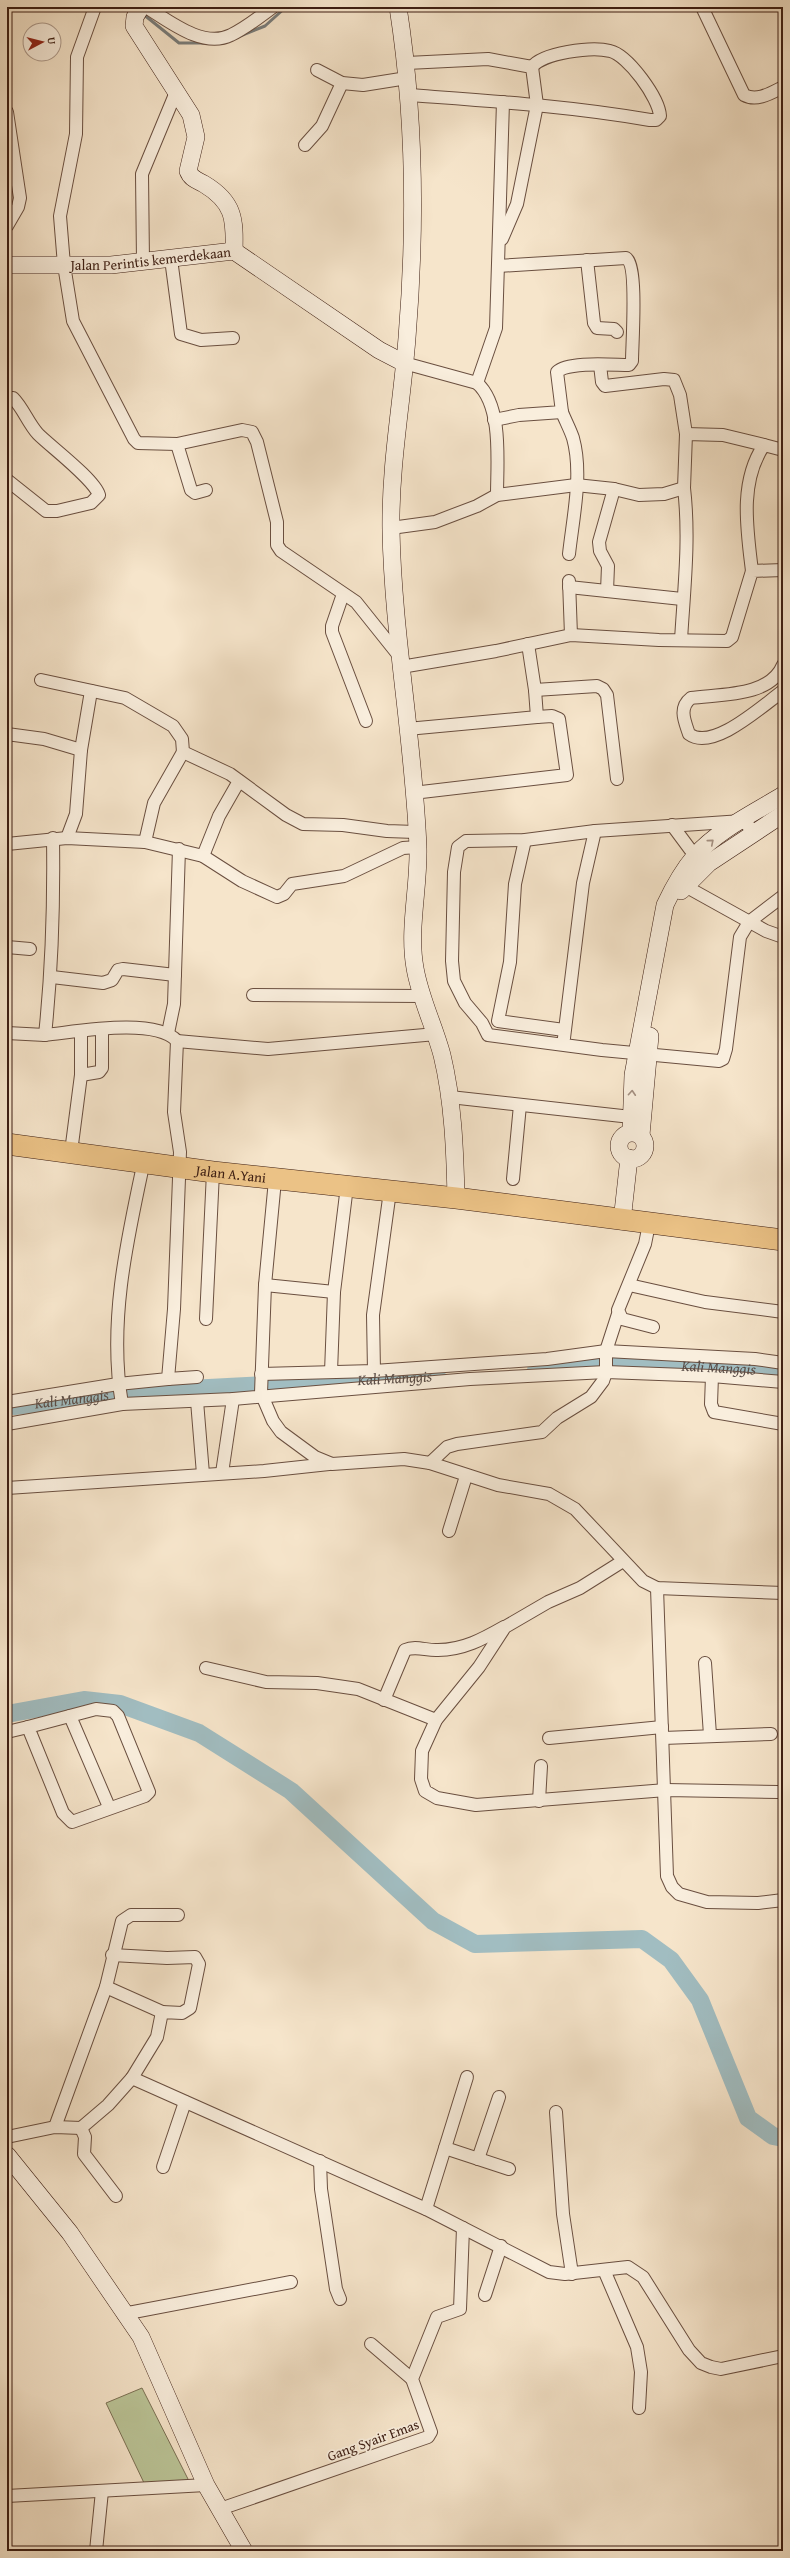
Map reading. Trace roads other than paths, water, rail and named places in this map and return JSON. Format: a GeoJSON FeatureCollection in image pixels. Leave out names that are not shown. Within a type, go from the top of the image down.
{"type":"FeatureCollection","features":[{"type":"Feature","properties":{"kind":"highway","name":"Jalan A.Yani"},"geometry":{"type":"LineString","coordinates":[[7,1144],[144,1161],[275,1180],[456,1198],[622,1221],[783,1240]]}},
{"type":"Feature","properties":{"kind":"street"},"geometry":{"type":"LineString","coordinates":[[95,7],[77,57],[76,134],[60,216],[64,265],[73,321],[134,440],[143,445],[177,444],[242,430],[252,432],[257,442],[276,515],[277,545],[280,551],[356,602],[400,662]]}},
{"type":"Feature","properties":{"kind":"street"},"geometry":{"type":"LineString","coordinates":[[234,251],[234,232],[229,205],[219,193],[190,178],[188,171],[196,130],[191,115],[134,26],[140,10],[196,36],[217,38],[230,36],[273,7]]}},
{"type":"Feature","properties":{"kind":"street"},"geometry":{"type":"LineString","coordinates":[[398,7],[409,95],[412,243],[404,363],[394,450],[391,528],[400,662],[416,839],[413,947],[415,968],[422,996],[436,1034],[450,1097],[456,1198]]}},
{"type":"Feature","properties":{"kind":"street"},"geometry":{"type":"LineString","coordinates":[[702,7],[744,95],[754,99],[760,98],[783,87]]}},
{"type":"Feature","properties":{"kind":"street"},"geometry":{"type":"LineString","coordinates":[[409,95],[606,112],[650,120],[656,120],[660,116],[659,106],[648,88],[620,56],[609,50],[579,51],[559,54],[539,60],[532,67]]}},
{"type":"Feature","properties":{"kind":"street"},"geometry":{"type":"LineString","coordinates":[[317,70],[342,83],[364,85],[407,70],[488,59],[532,67]]}},
{"type":"Feature","properties":{"kind":"street"},"geometry":{"type":"LineString","coordinates":[[499,246],[517,204],[537,105],[532,67]]}},
{"type":"Feature","properties":{"kind":"street"},"geometry":{"type":"LineString","coordinates":[[305,145],[322,126],[342,83]]}},
{"type":"Feature","properties":{"kind":"street"},"geometry":{"type":"LineString","coordinates":[[143,262],[142,174],[176,92]]}},
{"type":"Feature","properties":{"kind":"street"},"geometry":{"type":"LineString","coordinates":[[477,382],[496,328],[503,102]]}},
{"type":"Feature","properties":{"kind":"street"},"geometry":{"type":"LineString","coordinates":[[7,112],[20,198],[18,207],[7,226]]}},
{"type":"Feature","properties":{"kind":"street","name":"Jalan Perintis kemerdekaan"},"geometry":{"type":"LineString","coordinates":[[8,262],[64,265],[143,262],[234,251],[379,350],[404,363]]}},
{"type":"Feature","properties":{"kind":"street"},"geometry":{"type":"LineString","coordinates":[[498,266],[626,258],[632,266],[632,361],[629,365],[577,366],[557,372],[562,412],[572,437],[576,456],[576,486],[569,554]]}},
{"type":"Feature","properties":{"kind":"street"},"geometry":{"type":"LineString","coordinates":[[172,259],[181,334],[201,340],[233,338]]}},
{"type":"Feature","properties":{"kind":"street"},"geometry":{"type":"LineString","coordinates":[[587,260],[594,323],[597,328],[614,329],[617,332]]}},
{"type":"Feature","properties":{"kind":"street"},"geometry":{"type":"LineString","coordinates":[[404,363],[477,382],[490,398],[497,440],[497,495]]}},
{"type":"Feature","properties":{"kind":"street"},"geometry":{"type":"LineString","coordinates":[[600,365],[602,382],[605,386],[664,379],[674,380],[680,394],[686,434],[684,488],[688,557],[682,599],[681,640]]}},
{"type":"Feature","properties":{"kind":"street"},"geometry":{"type":"LineString","coordinates":[[7,399],[13,398],[19,404],[35,430],[84,477],[99,495],[91,503],[57,511],[46,511],[7,480]]}},
{"type":"Feature","properties":{"kind":"street"},"geometry":{"type":"LineString","coordinates":[[494,420],[519,415],[562,412]]}},
{"type":"Feature","properties":{"kind":"street"},"geometry":{"type":"LineString","coordinates":[[686,434],[723,435],[783,450]]}},
{"type":"Feature","properties":{"kind":"street"},"geometry":{"type":"LineString","coordinates":[[177,444],[193,492],[206,490]]}},
{"type":"Feature","properties":{"kind":"street"},"geometry":{"type":"LineString","coordinates":[[400,662],[528,644],[571,635],[681,640],[731,639],[752,571],[745,516],[752,468],[764,445]]}},
{"type":"Feature","properties":{"kind":"street"},"geometry":{"type":"LineString","coordinates":[[391,528],[435,522],[477,506],[497,495],[576,486],[614,489],[639,495],[664,494],[684,488]]}},
{"type":"Feature","properties":{"kind":"street"},"geometry":{"type":"LineString","coordinates":[[607,591],[608,566],[600,551],[599,542],[614,489]]}},
{"type":"Feature","properties":{"kind":"street"},"geometry":{"type":"LineString","coordinates":[[752,571],[783,570]]}},
{"type":"Feature","properties":{"kind":"street"},"geometry":{"type":"LineString","coordinates":[[571,635],[569,583],[607,591],[682,599]]}},
{"type":"Feature","properties":{"kind":"street"},"geometry":{"type":"LineString","coordinates":[[343,594],[332,626],[332,632],[366,721]]}},
{"type":"Feature","properties":{"kind":"street"},"geometry":{"type":"LineString","coordinates":[[528,644],[536,690],[537,717]]}},
{"type":"Feature","properties":{"kind":"street"},"geometry":{"type":"LineString","coordinates":[[783,664],[779,675],[763,686],[691,698],[686,702],[683,713],[689,734],[700,739],[719,734],[783,691]]}},
{"type":"Feature","properties":{"kind":"street"},"geometry":{"type":"LineString","coordinates":[[41,680],[125,698],[173,726],[182,739],[183,752],[154,803],[146,842]]}},
{"type":"Feature","properties":{"kind":"street"},"geometry":{"type":"LineString","coordinates":[[536,690],[597,686],[603,689],[606,695],[617,779]]}},
{"type":"Feature","properties":{"kind":"street"},"geometry":{"type":"LineString","coordinates":[[67,838],[76,814],[81,750],[91,691]]}},
{"type":"Feature","properties":{"kind":"street"},"geometry":{"type":"LineString","coordinates":[[407,729],[552,716],[559,719],[567,775],[413,794]]}},
{"type":"Feature","properties":{"kind":"street"},"geometry":{"type":"LineString","coordinates":[[7,734],[44,740],[81,750]]}},
{"type":"Feature","properties":{"kind":"street"},"geometry":{"type":"LineString","coordinates":[[183,752],[230,774],[303,824],[343,825],[387,831],[416,839]]}},
{"type":"Feature","properties":{"kind":"street"},"geometry":{"type":"LineString","coordinates":[[203,856],[219,816],[239,781]]}},
{"type":"Feature","properties":{"kind":"street"},"geometry":{"type":"LineString","coordinates":[[634,1128],[643,1054],[665,905],[672,889],[695,856],[722,833],[783,795]]}},
{"type":"Feature","properties":{"kind":"street"},"geometry":{"type":"LineString","coordinates":[[643,1054],[671,907],[685,886],[709,863],[783,814]]}},
{"type":"Feature","properties":{"kind":"street"},"geometry":{"type":"LineString","coordinates":[[756,832],[742,821],[595,831],[525,840],[466,841],[458,847],[454,879],[452,961],[454,980],[464,1003],[482,1022],[488,1035],[714,1062],[723,1059],[740,937],[749,922],[783,896]]}},
{"type":"Feature","properties":{"kind":"street"},"geometry":{"type":"LineString","coordinates":[[672,825],[695,856]]}},
{"type":"Feature","properties":{"kind":"street"},"geometry":{"type":"LineString","coordinates":[[563,1044],[583,883],[595,831]]}},
{"type":"Feature","properties":{"kind":"street"},"geometry":{"type":"LineString","coordinates":[[7,844],[53,838],[146,842],[203,856],[242,881],[277,897],[284,894],[292,884],[344,876],[404,848],[416,839]]}},
{"type":"Feature","properties":{"kind":"street"},"geometry":{"type":"LineString","coordinates":[[45,1035],[52,977],[54,912],[53,838]]}},
{"type":"Feature","properties":{"kind":"street"},"geometry":{"type":"LineString","coordinates":[[498,1021],[510,962],[515,884],[525,840]]}},
{"type":"Feature","properties":{"kind":"street"},"geometry":{"type":"LineString","coordinates":[[168,1379],[174,1309],[178,1166],[180,1148],[174,1112],[172,1037],[179,849]]}},
{"type":"Feature","properties":{"kind":"street"},"geometry":{"type":"LineString","coordinates":[[685,886],[766,931],[783,936]]}},
{"type":"Feature","properties":{"kind":"street"},"geometry":{"type":"LineString","coordinates":[[7,947],[30,949]]}},
{"type":"Feature","properties":{"kind":"street"},"geometry":{"type":"LineString","coordinates":[[52,977],[103,983],[112,980],[118,970],[123,968],[175,975]]}},
{"type":"Feature","properties":{"kind":"street"},"geometry":{"type":"LineString","coordinates":[[253,995],[422,996]]}},
{"type":"Feature","properties":{"kind":"street"},"geometry":{"type":"LineString","coordinates":[[482,1022],[498,1021],[564,1030]]}},
{"type":"Feature","properties":{"kind":"street"},"geometry":{"type":"LineString","coordinates":[[7,1033],[45,1035],[134,1027],[172,1037],[268,1049],[436,1034]]}},
{"type":"Feature","properties":{"kind":"street"},"geometry":{"type":"LineString","coordinates":[[81,1075],[99,1072],[102,1068],[102,1030]]}},
{"type":"Feature","properties":{"kind":"street"},"geometry":{"type":"LineString","coordinates":[[71,1152],[81,1075],[81,1032]]}},
{"type":"Feature","properties":{"kind":"street"},"geometry":{"type":"LineString","coordinates":[[450,1097],[520,1105],[634,1128],[646,1143],[644,1152],[638,1158],[629,1158],[622,1221]]}},
{"type":"Feature","properties":{"kind":"street"},"geometry":{"type":"LineString","coordinates":[[513,1179],[520,1105]]}},
{"type":"Feature","properties":{"kind":"street"},"geometry":{"type":"LineString","coordinates":[[122,1403],[119,1384],[117,1321],[128,1236],[144,1161]]}},
{"type":"Feature","properties":{"kind":"street"},"geometry":{"type":"LineString","coordinates":[[206,1319],[213,1172]]}},
{"type":"Feature","properties":{"kind":"street"},"geometry":{"type":"LineString","coordinates":[[275,1180],[265,1285],[261,1394],[273,1421],[281,1432],[315,1457],[332,1464]]}},
{"type":"Feature","properties":{"kind":"street"},"geometry":{"type":"LineString","coordinates":[[331,1372],[334,1292],[347,1186]]}},
{"type":"Feature","properties":{"kind":"street"},"geometry":{"type":"LineString","coordinates":[[374,1371],[373,1314],[390,1191]]}},
{"type":"Feature","properties":{"kind":"street"},"geometry":{"type":"LineString","coordinates":[[430,1463],[447,1447],[457,1444],[542,1432],[557,1418],[591,1396],[603,1381],[606,1370],[606,1353],[618,1314],[618,1306],[629,1285],[645,1244],[649,1224]]}},
{"type":"Feature","properties":{"kind":"street"},"geometry":{"type":"LineString","coordinates":[[265,1285],[334,1292]]}},
{"type":"Feature","properties":{"kind":"street"},"geometry":{"type":"LineString","coordinates":[[629,1285],[705,1302],[783,1312]]}},
{"type":"Feature","properties":{"kind":"street"},"geometry":{"type":"LineString","coordinates":[[618,1314],[622,1319],[653,1327]]}},
{"type":"Feature","properties":{"kind":"street"},"geometry":{"type":"LineString","coordinates":[[261,1376],[374,1371],[547,1359],[606,1353],[755,1358],[783,1363]]}},
{"type":"Feature","properties":{"kind":"street"},"geometry":{"type":"LineString","coordinates":[[7,1424],[122,1403],[233,1399],[261,1394],[606,1370],[783,1382]]}},
{"type":"Feature","properties":{"kind":"street"},"geometry":{"type":"LineString","coordinates":[[712,1376],[711,1404],[714,1412],[783,1424]]}},
{"type":"Feature","properties":{"kind":"street"},"geometry":{"type":"LineString","coordinates":[[7,1402],[119,1384],[197,1377]]}},
{"type":"Feature","properties":{"kind":"street"},"geometry":{"type":"LineString","coordinates":[[222,1473],[233,1399]]}},
{"type":"Feature","properties":{"kind":"street"},"geometry":{"type":"LineString","coordinates":[[197,1401],[203,1474]]}},
{"type":"Feature","properties":{"kind":"street"},"geometry":{"type":"LineString","coordinates":[[7,1485],[222,1473],[404,1459],[430,1463],[466,1476],[498,1485],[549,1494],[576,1509],[643,1581],[657,1588],[783,1593]]}},
{"type":"Feature","properties":{"kind":"street"},"geometry":{"type":"LineString","coordinates":[[449,1531],[466,1476]]}},
{"type":"Feature","properties":{"kind":"street"},"geometry":{"type":"LineString","coordinates":[[384,1700],[405,1650],[415,1647],[438,1650],[464,1647],[505,1627],[548,1602],[571,1594],[623,1561]]}},
{"type":"Feature","properties":{"kind":"street"},"geometry":{"type":"LineString","coordinates":[[657,1588],[662,1732],[666,1790],[668,1876],[679,1894],[715,1902],[758,1903],[783,1900]]}},
{"type":"Feature","properties":{"kind":"street"},"geometry":{"type":"LineString","coordinates":[[505,1627],[480,1666],[436,1720],[422,1751],[421,1779],[425,1791],[437,1798],[476,1805],[666,1790],[778,1792]]}},
{"type":"Feature","properties":{"kind":"street"},"geometry":{"type":"LineString","coordinates":[[705,1663],[710,1735]]}},
{"type":"Feature","properties":{"kind":"street"},"geometry":{"type":"LineString","coordinates":[[206,1668],[266,1682],[317,1683],[358,1689],[436,1720]]}},
{"type":"Feature","properties":{"kind":"street"},"geometry":{"type":"LineString","coordinates":[[7,1732],[96,1709],[113,1711],[118,1716],[149,1790],[145,1796],[109,1807],[77,1821],[68,1821],[28,1727]]}},
{"type":"Feature","properties":{"kind":"street"},"geometry":{"type":"LineString","coordinates":[[70,1716],[109,1807]]}},
{"type":"Feature","properties":{"kind":"street"},"geometry":{"type":"LineString","coordinates":[[549,1738],[662,1732],[710,1735],[771,1734]]}},
{"type":"Feature","properties":{"kind":"street"},"geometry":{"type":"LineString","coordinates":[[539,1801],[541,1766]]}},
{"type":"Feature","properties":{"kind":"street"},"geometry":{"type":"LineString","coordinates":[[55,2127],[106,1987],[119,1925],[127,1916],[178,1915]]}},
{"type":"Feature","properties":{"kind":"street"},"geometry":{"type":"LineString","coordinates":[[106,1987],[162,2012],[182,2013],[190,2008],[198,1960],[189,1956],[167,1958],[112,1955]]}},
{"type":"Feature","properties":{"kind":"street"},"geometry":{"type":"LineString","coordinates":[[7,2137],[55,2127],[80,2128],[108,2105],[132,2078],[157,2037],[162,2012]]}},
{"type":"Feature","properties":{"kind":"street"},"geometry":{"type":"LineString","coordinates":[[426,2209],[467,2077]]}},
{"type":"Feature","properties":{"kind":"street"},"geometry":{"type":"LineString","coordinates":[[132,2078],[426,2209],[501,2246],[549,2272],[572,2274],[628,2267],[643,2277],[689,2350],[701,2362],[711,2368],[721,2369],[783,2356]]}},
{"type":"Feature","properties":{"kind":"street"},"geometry":{"type":"LineString","coordinates":[[478,2159],[500,2097]]}},
{"type":"Feature","properties":{"kind":"street"},"geometry":{"type":"LineString","coordinates":[[163,2167],[185,2102]]}},
{"type":"Feature","properties":{"kind":"street"},"geometry":{"type":"LineString","coordinates":[[556,2112],[563,2214],[572,2274]]}},
{"type":"Feature","properties":{"kind":"street"},"geometry":{"type":"LineString","coordinates":[[80,2128],[85,2137],[84,2154],[116,2196]]}},
{"type":"Feature","properties":{"kind":"street"},"geometry":{"type":"LineString","coordinates":[[445,2148],[509,2170]]}},
{"type":"Feature","properties":{"kind":"street"},"geometry":{"type":"LineString","coordinates":[[7,2155],[70,2233],[123,2314],[140,2337],[206,2485],[244,2551]]}},
{"type":"Feature","properties":{"kind":"street"},"geometry":{"type":"LineString","coordinates":[[320,2161],[321,2189],[336,2289],[340,2299]]}},
{"type":"Feature","properties":{"kind":"street"},"geometry":{"type":"LineString","coordinates":[[371,2344],[412,2379],[437,2316],[460,2309],[463,2228]]}},
{"type":"Feature","properties":{"kind":"street"},"geometry":{"type":"LineString","coordinates":[[484,2295],[501,2246]]}},
{"type":"Feature","properties":{"kind":"street"},"geometry":{"type":"LineString","coordinates":[[604,2270],[637,2347],[641,2372],[639,2408]]}},
{"type":"Feature","properties":{"kind":"street"},"geometry":{"type":"LineString","coordinates":[[123,2314],[291,2282]]}},
{"type":"Feature","properties":{"kind":"street","name":"Gang Syair Emas"},"geometry":{"type":"LineString","coordinates":[[220,2510],[428,2437],[431,2432],[412,2379]]}},
{"type":"Feature","properties":{"kind":"street"},"geometry":{"type":"LineString","coordinates":[[7,2496],[206,2485]]}},
{"type":"Feature","properties":{"kind":"street"},"geometry":{"type":"LineString","coordinates":[[96,2551],[102,2491]]}},
{"type":"Feature","properties":{"kind":"waterway"},"geometry":{"type":"LineString","coordinates":[[225,42],[265,26],[286,7]]}},
{"type":"Feature","properties":{"kind":"waterway"},"geometry":{"type":"LineString","coordinates":[[143,14],[179,43],[203,43]]}},
{"type":"Feature","properties":{"kind":"waterway","name":"Kali Manggis"},"geometry":{"type":"LineString","coordinates":[[536,1370],[627,1363],[767,1370],[783,1373]]}},
{"type":"Feature","properties":{"kind":"waterway","name":"Kali Manggis"},"geometry":{"type":"LineString","coordinates":[[14,1406],[132,1392],[437,1376]]}},
{"type":"Feature","properties":{"kind":"waterway"},"geometry":{"type":"LineString","coordinates":[[7,1714],[84,1700],[120,1704],[199,1733],[291,1791],[433,1921],[475,1944],[642,1939],[671,1960],[700,2000],[748,2118],[773,2136],[783,2138]]}}]}
